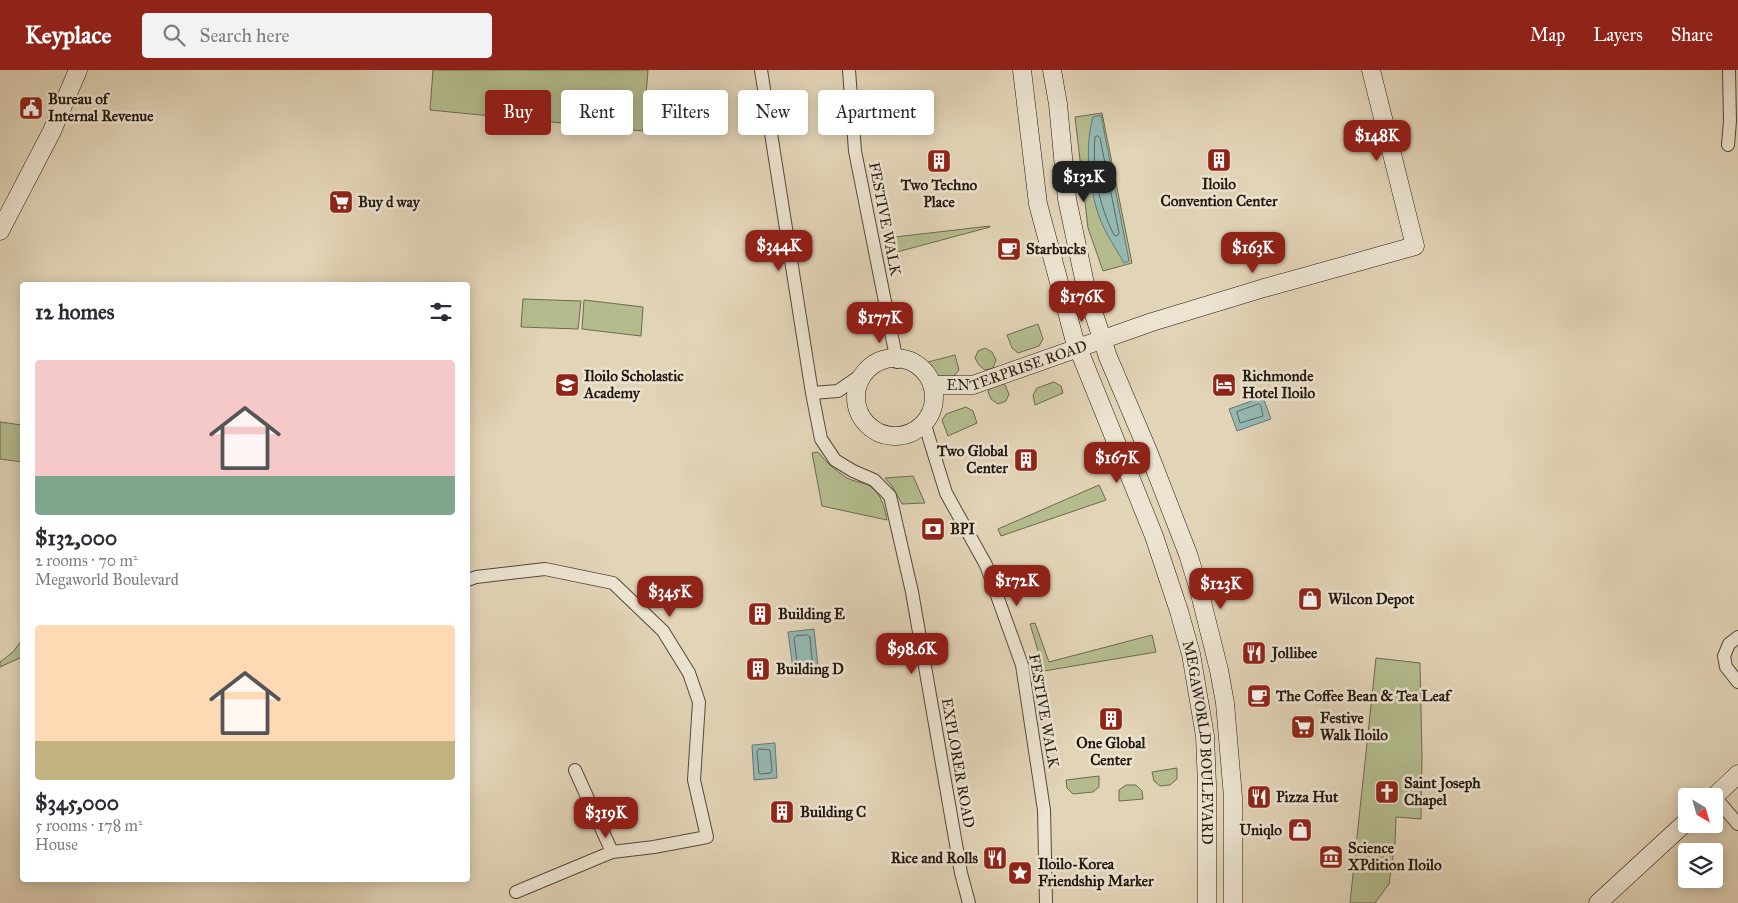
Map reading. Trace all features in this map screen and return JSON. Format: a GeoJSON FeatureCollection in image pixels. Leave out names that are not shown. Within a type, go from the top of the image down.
{"type":"FeatureCollection","features":[{"type":"Feature","properties":{"kind":"main road"},"geometry":{"type":"LineString","coordinates":[[0,231],[52,131],[78,70]]}},
{"type":"Feature","properties":{"kind":"main road","name":"MEGAWORLD BOULEVARD"},"geometry":{"type":"LineString","coordinates":[[1022,70],[1038,204],[1077,349],[1154,536],[1191,654],[1205,736],[1208,785],[1207,903]]}},
{"type":"Feature","properties":{"kind":"main road","name":"MEGAWORLD BOULEVARD"},"geometry":{"type":"LineString","coordinates":[[1052,70],[1058,104],[1067,199],[1087,292],[1102,340],[1188,554],[1219,670],[1225,703],[1232,797],[1233,903]]}},
{"type":"Feature","properties":{"kind":"main road","name":"ENTERPRISE ROAD"},"geometry":{"type":"LineString","coordinates":[[932,385],[973,385],[1152,322],[1264,288],[1415,246],[1370,70]]}},
{"type":"Feature","properties":{"kind":"main road"},"geometry":{"type":"LineString","coordinates":[[1063,299],[1067,304],[1077,307],[1086,300],[1087,292]]}},
{"type":"Feature","properties":{"kind":"main road"},"geometry":{"type":"LineString","coordinates":[[909,360],[884,359],[873,364],[864,373],[857,390],[857,408],[862,419],[881,434],[893,436],[905,434],[916,429],[924,422]]}},
{"type":"Feature","properties":{"kind":"main road","name":"ENTERPRISE ROAD"},"geometry":{"type":"LineString","coordinates":[[909,360],[919,367],[932,385],[931,413],[924,422]]}},
{"type":"Feature","properties":{"kind":"main road"},"geometry":{"type":"LineString","coordinates":[[1104,412],[1105,396],[1110,392],[1120,394],[1127,401]]}},
{"type":"Feature","properties":{"kind":"main road"},"geometry":{"type":"LineString","coordinates":[[1723,788],[1738,774]]}},
{"type":"Feature","properties":{"kind":"main road"},"geometry":{"type":"LineString","coordinates":[[1598,903],[1678,829]]}},
{"type":"Feature","properties":{"kind":"street","name":"EXPLORER ROAD"},"geometry":{"type":"LineString","coordinates":[[761,70],[812,393],[821,439],[835,460],[853,471],[874,480],[890,496],[912,592],[960,874],[969,903]]}},
{"type":"Feature","properties":{"kind":"street","name":"FESTIVE WALK"},"geometry":{"type":"LineString","coordinates":[[849,70],[856,151],[897,362],[909,360]]}},
{"type":"Feature","properties":{"kind":"street"},"geometry":{"type":"LineString","coordinates":[[1728,145],[1734,121],[1729,70]]}},
{"type":"Feature","properties":{"kind":"street"},"geometry":{"type":"LineString","coordinates":[[812,393],[838,391],[864,373]]}},
{"type":"Feature","properties":{"kind":"street","name":"FESTIVE WALK"},"geometry":{"type":"LineString","coordinates":[[924,422],[946,493],[986,565],[1022,665],[1044,810],[1046,903]]}},
{"type":"Feature","properties":{"kind":"street"},"geometry":{"type":"LineString","coordinates":[[470,579],[545,569],[613,583],[663,631],[689,673],[699,702],[694,780],[707,837],[654,847],[612,852],[516,892]]}},
{"type":"Feature","properties":{"kind":"street"},"geometry":{"type":"LineString","coordinates":[[1738,637],[1729,644],[1724,656],[1726,667],[1738,682]]}},
{"type":"Feature","properties":{"kind":"street"},"geometry":{"type":"LineString","coordinates":[[575,770],[612,852]]}},
{"type":"Feature","properties":{"kind":"street"},"geometry":{"type":"LineString","coordinates":[[1723,806],[1738,824]]}},
{"type":"Feature","properties":{"kind":"green space"},"geometry":{"type":"Polygon","coordinates":[[[433,70],[648,70],[646,90],[643,90],[643,131],[633,130],[633,90],[561,90],[561,123],[551,122],[551,90],[485,90],[485,115],[430,110],[433,70]]]}},
{"type":"Feature","properties":{"kind":"green space"},"geometry":{"type":"Polygon","coordinates":[[[1102,113],[1132,263],[1103,271],[1088,228],[1075,117],[1102,113]]]}},
{"type":"Feature","properties":{"kind":"green space"},"geometry":{"type":"Polygon","coordinates":[[[990,227],[897,252],[895,237],[990,227]]]}},
{"type":"Feature","properties":{"kind":"green space"},"geometry":{"type":"Polygon","coordinates":[[[523,299],[581,301],[578,329],[521,327],[523,299]]]}},
{"type":"Feature","properties":{"kind":"green space"},"geometry":{"type":"Polygon","coordinates":[[[584,300],[643,307],[641,336],[582,329],[584,300]]]}},
{"type":"Feature","properties":{"kind":"green space"},"geometry":{"type":"Polygon","coordinates":[[[1038,324],[1043,339],[1039,346],[1018,353],[1012,348],[1007,335],[1038,324]]]}},
{"type":"Feature","properties":{"kind":"green space"},"geometry":{"type":"Polygon","coordinates":[[[985,348],[992,352],[996,360],[993,368],[985,370],[975,358],[978,351],[985,348]]]}},
{"type":"Feature","properties":{"kind":"green space"},"geometry":{"type":"Polygon","coordinates":[[[955,355],[959,370],[954,376],[934,382],[928,377],[924,363],[955,355]]]}},
{"type":"Feature","properties":{"kind":"green space"},"geometry":{"type":"Polygon","coordinates":[[[998,381],[1005,385],[1009,394],[1006,401],[998,404],[991,399],[988,392],[991,384],[998,381]]]}},
{"type":"Feature","properties":{"kind":"green space"},"geometry":{"type":"Polygon","coordinates":[[[1054,382],[1061,386],[1063,393],[1035,405],[1033,395],[1037,388],[1054,382]]]}},
{"type":"Feature","properties":{"kind":"green space"},"geometry":{"type":"Polygon","coordinates":[[[966,407],[973,411],[977,423],[948,436],[942,420],[946,414],[966,407]]]}},
{"type":"Feature","properties":{"kind":"green space"},"geometry":{"type":"Polygon","coordinates":[[[0,422],[20,425],[20,462],[0,459],[0,422]]]}},
{"type":"Feature","properties":{"kind":"green space"},"geometry":{"type":"Polygon","coordinates":[[[818,452],[831,466],[849,479],[871,487],[883,504],[887,520],[822,506],[812,453],[818,452]]]}},
{"type":"Feature","properties":{"kind":"green space"},"geometry":{"type":"Polygon","coordinates":[[[913,476],[925,503],[902,504],[885,478],[913,476]]]}},
{"type":"Feature","properties":{"kind":"green space"},"geometry":{"type":"Polygon","coordinates":[[[1099,485],[1106,500],[1001,536],[998,529],[1099,485]]]}},
{"type":"Feature","properties":{"kind":"green space"},"geometry":{"type":"Polygon","coordinates":[[[1035,623],[1049,662],[1152,635],[1156,652],[1044,671],[1030,624],[1035,623]]]}},
{"type":"Feature","properties":{"kind":"green space"},"geometry":{"type":"Polygon","coordinates":[[[20,643],[20,658],[0,667],[0,662],[13,652],[20,643]]]}},
{"type":"Feature","properties":{"kind":"green space"},"geometry":{"type":"Polygon","coordinates":[[[1376,658],[1420,663],[1421,819],[1396,817],[1395,843],[1389,884],[1375,903],[1350,903],[1376,658]]]}},
{"type":"Feature","properties":{"kind":"green space"},"geometry":{"type":"Polygon","coordinates":[[[1177,768],[1177,779],[1170,785],[1160,786],[1154,781],[1152,772],[1177,768]]]}},
{"type":"Feature","properties":{"kind":"green space"},"geometry":{"type":"Polygon","coordinates":[[[1099,776],[1099,787],[1093,792],[1073,794],[1067,788],[1066,780],[1099,776]]]}},
{"type":"Feature","properties":{"kind":"green space"},"geometry":{"type":"Polygon","coordinates":[[[1126,785],[1136,785],[1142,791],[1143,799],[1119,801],[1119,790],[1126,785]]]}},
{"type":"Feature","properties":{"kind":"water"},"geometry":{"type":"Polygon","coordinates":[[[1101,115],[1129,261],[1124,263],[1100,219],[1093,195],[1088,155],[1090,129],[1093,117],[1101,115]]]}},
{"type":"Feature","properties":{"kind":"water"},"geometry":{"type":"Polygon","coordinates":[[[1263,397],[1271,419],[1237,431],[1229,409],[1263,397]]]}},
{"type":"Feature","properties":{"kind":"water"},"geometry":{"type":"Polygon","coordinates":[[[814,629],[818,666],[793,669],[788,632],[814,629]]]}},
{"type":"Feature","properties":{"kind":"water"},"geometry":{"type":"Polygon","coordinates":[[[775,743],[777,778],[754,780],[752,745],[775,743]]]}},
{"type":"Feature","properties":{"kind":"place","name":"Bureau of Internal Revenue"},"geometry":{"type":"Point","coordinates":[31,108]}},
{"type":"Feature","properties":{"kind":"place","name":"Iloilo Convention Center"},"geometry":{"type":"Point","coordinates":[1219,160]}},
{"type":"Feature","properties":{"kind":"place","name":"Two Techno Place"},"geometry":{"type":"Point","coordinates":[939,161]}},
{"type":"Feature","properties":{"kind":"place","name":"Buy d way"},"geometry":{"type":"Point","coordinates":[341,202]}},
{"type":"Feature","properties":{"kind":"place","name":"Starbucks"},"geometry":{"type":"Point","coordinates":[1009,249]}},
{"type":"Feature","properties":{"kind":"place","name":"Iloilo Scholastic Academy"},"geometry":{"type":"Point","coordinates":[567,385]}},
{"type":"Feature","properties":{"kind":"place","name":"Richmonde Hotel Iloilo"},"geometry":{"type":"Point","coordinates":[1224,385]}},
{"type":"Feature","properties":{"kind":"place","name":"Two Global Center"},"geometry":{"type":"Point","coordinates":[1026,460]}},
{"type":"Feature","properties":{"kind":"place","name":"BPI"},"geometry":{"type":"Point","coordinates":[933,529]}},
{"type":"Feature","properties":{"kind":"place","name":"Wilcon Depot"},"geometry":{"type":"Point","coordinates":[1310,599]}},
{"type":"Feature","properties":{"kind":"place","name":"Building E"},"geometry":{"type":"Point","coordinates":[760,614]}},
{"type":"Feature","properties":{"kind":"place","name":"Jollibee"},"geometry":{"type":"Point","coordinates":[1254,653]}},
{"type":"Feature","properties":{"kind":"place","name":"Building D"},"geometry":{"type":"Point","coordinates":[758,669]}},
{"type":"Feature","properties":{"kind":"place","name":"The Coffee Bean & Tea Leaf"},"geometry":{"type":"Point","coordinates":[1259,696]}},
{"type":"Feature","properties":{"kind":"place","name":"One Global Center"},"geometry":{"type":"Point","coordinates":[1111,719]}},
{"type":"Feature","properties":{"kind":"place","name":"Festive Walk Iloilo"},"geometry":{"type":"Point","coordinates":[1303,727]}},
{"type":"Feature","properties":{"kind":"place","name":"Saint Joseph Chapel"},"geometry":{"type":"Point","coordinates":[1387,792]}},
{"type":"Feature","properties":{"kind":"place","name":"Pizza Hut"},"geometry":{"type":"Point","coordinates":[1259,797]}},
{"type":"Feature","properties":{"kind":"place","name":"Building C"},"geometry":{"type":"Point","coordinates":[782,812]}},
{"type":"Feature","properties":{"kind":"place","name":"Uniqlo"},"geometry":{"type":"Point","coordinates":[1300,830]}},
{"type":"Feature","properties":{"kind":"place","name":"Science XPdition Iloilo"},"geometry":{"type":"Point","coordinates":[1331,857]}},
{"type":"Feature","properties":{"kind":"place","name":"Rice and Rolls"},"geometry":{"type":"Point","coordinates":[995,858]}},
{"type":"Feature","properties":{"kind":"place","name":"Iloilo-Korea Friendship Marker"},"geometry":{"type":"Point","coordinates":[1020,873]}}]}
